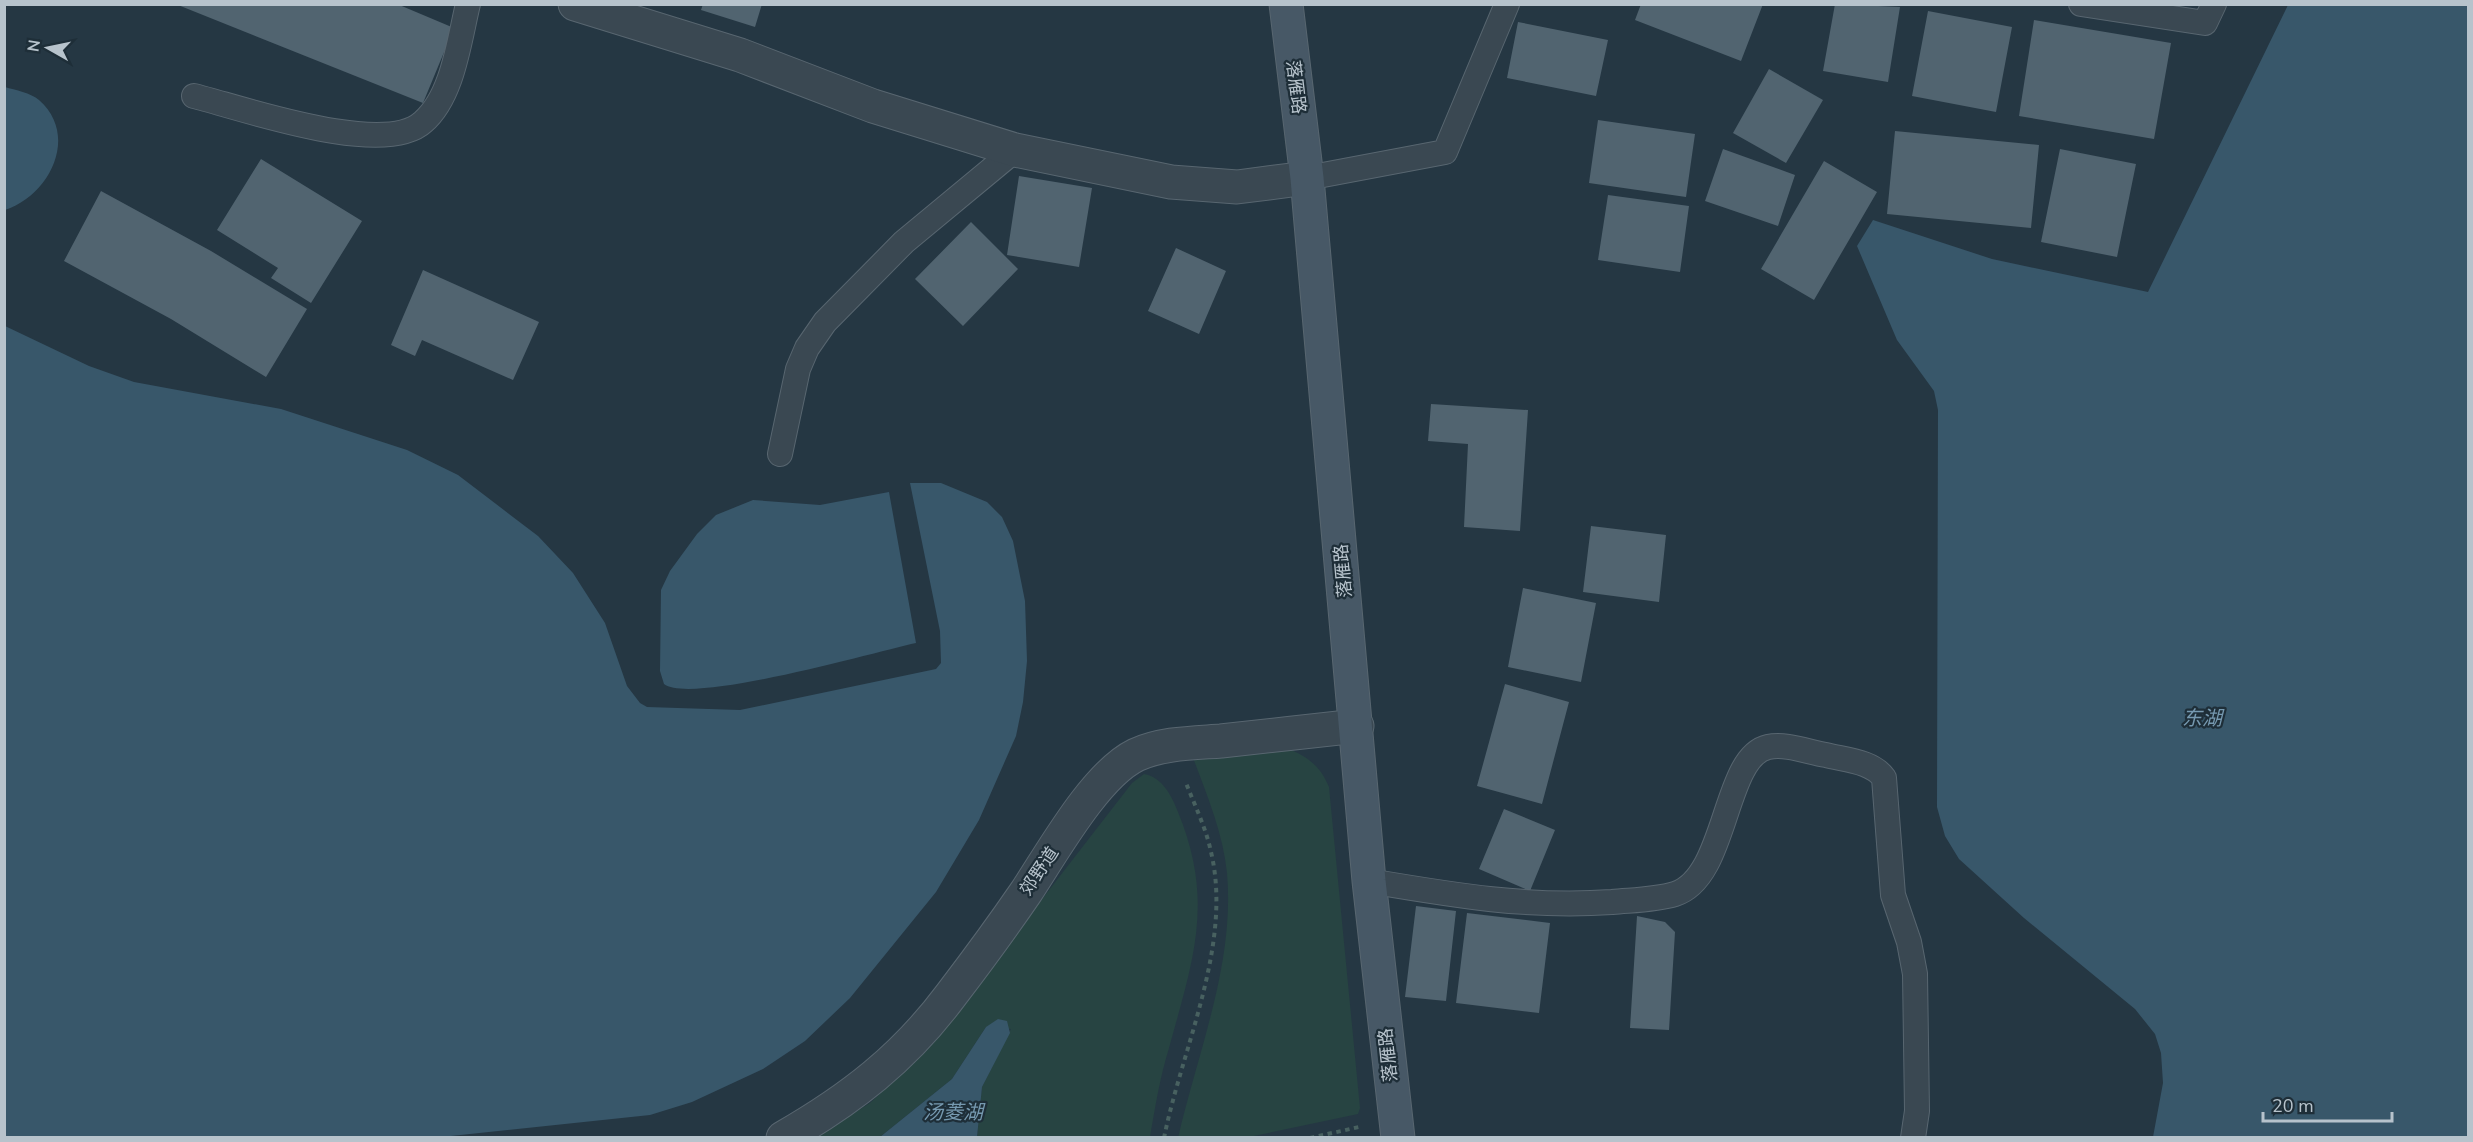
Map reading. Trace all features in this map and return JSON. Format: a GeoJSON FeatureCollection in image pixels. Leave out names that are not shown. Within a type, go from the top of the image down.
{"type":"FeatureCollection","features":[{"type":"Feature","properties":{"kind":"street"},"geometry":{"type":"LineString","coordinates":[[575,4],[740,55],[873,106],[1016,150],[1171,182],[1237,188],[1307,178]]}},
{"type":"Feature","properties":{"kind":"street","name":"落雁路"},"geometry":{"type":"LineString","coordinates":[[1286,4],[1307,178],[1369,881],[1397,1128]]}},
{"type":"Feature","properties":{"kind":"street","name":"郊野道"},"geometry":{"type":"LineString","coordinates":[[783,1137],[824,1114],[871,1082],[914,1041],[957,987],[1098,788],[1119,767],[1136,755],[1171,746],[1357,726]]}},
{"type":"Feature","properties":{"kind":"lane"},"geometry":{"type":"LineString","coordinates":[[194,96],[329,131],[366,135],[411,130],[424,122],[435,107],[447,82],[468,4]]}},
{"type":"Feature","properties":{"kind":"lane"},"geometry":{"type":"LineString","coordinates":[[1307,178],[1445,152],[1508,4]]}},
{"type":"Feature","properties":{"kind":"lane"},"geometry":{"type":"LineString","coordinates":[[2081,4],[2205,23],[2214,4]]}},
{"type":"Feature","properties":{"kind":"lane"},"geometry":{"type":"LineString","coordinates":[[780,454],[798,369],[807,348],[825,322],[854,290],[904,242],[1016,150]]}},
{"type":"Feature","properties":{"kind":"lane"},"geometry":{"type":"LineString","coordinates":[[1369,881],[1498,902],[1596,903],[1642,900],[1675,894],[1691,887],[1703,872],[1737,785],[1750,758],[1758,751],[1782,746],[1872,767],[1884,778],[1893,895],[1909,942],[1915,974],[1917,1111],[1913,1137]]}},
{"type":"Feature","properties":{"kind":"path"},"geometry":{"type":"LineString","coordinates":[[1164,1137],[1205,979],[1216,905],[1211,852],[1171,746]]}},
{"type":"Feature","properties":{"kind":"path"},"geometry":{"type":"LineString","coordinates":[[1310,1137],[1397,1128]]}},
{"type":"Feature","properties":{"kind":"green space"},"geometry":{"type":"Polygon","coordinates":[[[1282,747],[1311,761],[1321,772],[1329,787],[1360,1108],[1358,1114],[1249,1137],[1178,1138],[1213,1007],[1226,940],[1228,907],[1227,873],[1222,843],[1192,755],[1282,747]]]}},
{"type":"Feature","properties":{"kind":"green space"},"geometry":{"type":"Polygon","coordinates":[[[1144,774],[1161,783],[1176,806],[1196,874],[1198,903],[1192,958],[1163,1070],[1150,1137],[977,1137],[982,1087],[1011,1029],[986,1027],[952,1079],[880,1137],[813,1138],[870,1103],[923,1053],[1132,783],[1144,774]]]}},
{"type":"Feature","properties":{"kind":"water","name":"东湖"},"geometry":{"type":"Polygon","coordinates":[[[2288,5],[2468,5],[2468,1137],[2153,1137],[2163,1083],[2161,1053],[2155,1034],[2135,1009],[2024,918],[1959,859],[1945,836],[1937,807],[1938,410],[1934,391],[1897,340],[1857,246],[1873,220],[1992,259],[2148,292],[2288,5]]]}},
{"type":"Feature","properties":{"kind":"water"},"geometry":{"type":"Polygon","coordinates":[[[5,87],[39,100],[51,114],[57,130],[58,147],[54,163],[46,179],[21,203],[5,210],[5,87]]]}},
{"type":"Feature","properties":{"kind":"water"},"geometry":{"type":"Polygon","coordinates":[[[5,326],[89,366],[134,382],[281,409],[407,450],[458,475],[538,536],[573,573],[605,623],[627,686],[640,703],[647,707],[740,710],[936,669],[941,663],[940,631],[910,483],[941,483],[987,502],[1002,517],[1013,541],[1025,601],[1027,661],[1023,702],[1016,736],[979,820],[936,892],[850,998],[805,1041],[763,1069],[692,1102],[650,1115],[432,1138],[5,1137],[5,326]]]}},
{"type":"Feature","properties":{"kind":"water"},"geometry":{"type":"Polygon","coordinates":[[[889,492],[916,643],[745,683],[681,689],[664,684],[660,671],[661,590],[670,571],[697,534],[716,515],[753,500],[820,505],[889,492]]]}},
{"type":"Feature","properties":{"kind":"water","name":"汤菱湖"},"geometry":{"type":"Polygon","coordinates":[[[998,1019],[1007,1021],[1010,1033],[982,1087],[977,1137],[880,1137],[952,1079],[986,1027],[998,1019]]]}},
{"type":"Feature","properties":{"kind":"building"},"geometry":{"type":"Polygon","coordinates":[[[397,4],[454,28],[423,103],[178,5],[397,4]]]}},
{"type":"Feature","properties":{"kind":"building"},"geometry":{"type":"Polygon","coordinates":[[[703,4],[762,4],[755,27],[701,10],[703,4]]]}},
{"type":"Feature","properties":{"kind":"building"},"geometry":{"type":"Polygon","coordinates":[[[1641,4],[1763,4],[1741,61],[1635,20],[1641,4]]]}},
{"type":"Feature","properties":{"kind":"building"},"geometry":{"type":"Polygon","coordinates":[[[1835,4],[1900,7],[1888,82],[1823,71],[1835,4]]]}},
{"type":"Feature","properties":{"kind":"building"},"geometry":{"type":"Polygon","coordinates":[[[1928,11],[2012,27],[1996,112],[1912,96],[1928,11]]]}},
{"type":"Feature","properties":{"kind":"building"},"geometry":{"type":"Polygon","coordinates":[[[2034,20],[2171,43],[2154,139],[2019,116],[2034,20]]]}},
{"type":"Feature","properties":{"kind":"building"},"geometry":{"type":"Polygon","coordinates":[[[1518,22],[1608,40],[1596,96],[1507,78],[1518,22]]]}},
{"type":"Feature","properties":{"kind":"building"},"geometry":{"type":"Polygon","coordinates":[[[1769,69],[1823,100],[1786,163],[1733,133],[1769,69]]]}},
{"type":"Feature","properties":{"kind":"building"},"geometry":{"type":"Polygon","coordinates":[[[1598,120],[1695,134],[1686,197],[1589,183],[1598,120]]]}},
{"type":"Feature","properties":{"kind":"building"},"geometry":{"type":"Polygon","coordinates":[[[1895,131],[2039,145],[2031,228],[1887,214],[1895,131]]]}},
{"type":"Feature","properties":{"kind":"building"},"geometry":{"type":"Polygon","coordinates":[[[1723,149],[1795,175],[1778,226],[1705,201],[1723,149]]]}},
{"type":"Feature","properties":{"kind":"building"},"geometry":{"type":"Polygon","coordinates":[[[2060,149],[2136,164],[2117,257],[2041,242],[2060,149]]]}},
{"type":"Feature","properties":{"kind":"building"},"geometry":{"type":"Polygon","coordinates":[[[261,159],[362,221],[311,303],[271,278],[278,268],[217,230],[261,159]]]}},
{"type":"Feature","properties":{"kind":"building"},"geometry":{"type":"Polygon","coordinates":[[[1824,161],[1877,192],[1814,300],[1761,269],[1824,161]]]}},
{"type":"Feature","properties":{"kind":"building"},"geometry":{"type":"Polygon","coordinates":[[[1019,176],[1092,188],[1079,267],[1007,255],[1019,176]]]}},
{"type":"Feature","properties":{"kind":"building"},"geometry":{"type":"Polygon","coordinates":[[[101,191],[211,251],[307,309],[266,377],[171,319],[64,261],[101,191]]]}},
{"type":"Feature","properties":{"kind":"building"},"geometry":{"type":"Polygon","coordinates":[[[1608,195],[1689,206],[1680,272],[1598,260],[1608,195]]]}},
{"type":"Feature","properties":{"kind":"building"},"geometry":{"type":"Polygon","coordinates":[[[971,222],[1018,269],[963,326],[915,279],[971,222]]]}},
{"type":"Feature","properties":{"kind":"building"},"geometry":{"type":"Polygon","coordinates":[[[1176,248],[1226,271],[1199,334],[1148,311],[1176,248]]]}},
{"type":"Feature","properties":{"kind":"building"},"geometry":{"type":"Polygon","coordinates":[[[423,270],[539,322],[513,380],[422,340],[415,356],[391,345],[423,270]]]}},
{"type":"Feature","properties":{"kind":"building"},"geometry":{"type":"Polygon","coordinates":[[[1431,404],[1528,410],[1520,531],[1464,527],[1468,444],[1428,441],[1431,404]]]}},
{"type":"Feature","properties":{"kind":"building"},"geometry":{"type":"Polygon","coordinates":[[[1591,526],[1666,535],[1659,602],[1583,592],[1591,526]]]}},
{"type":"Feature","properties":{"kind":"building"},"geometry":{"type":"Polygon","coordinates":[[[1523,588],[1596,603],[1581,682],[1508,667],[1523,588]]]}},
{"type":"Feature","properties":{"kind":"building"},"geometry":{"type":"Polygon","coordinates":[[[1505,684],[1569,702],[1542,804],[1477,786],[1505,684]]]}},
{"type":"Feature","properties":{"kind":"building"},"geometry":{"type":"Polygon","coordinates":[[[1504,809],[1555,830],[1530,891],[1479,869],[1504,809]]]}},
{"type":"Feature","properties":{"kind":"building"},"geometry":{"type":"Polygon","coordinates":[[[1416,906],[1456,911],[1446,1001],[1405,997],[1416,906]]]}},
{"type":"Feature","properties":{"kind":"building"},"geometry":{"type":"Polygon","coordinates":[[[1467,913],[1550,923],[1539,1013],[1456,1003],[1467,913]]]}},
{"type":"Feature","properties":{"kind":"building"},"geometry":{"type":"Polygon","coordinates":[[[1637,916],[1665,922],[1675,932],[1669,1030],[1630,1028],[1637,916]]]}}]}
